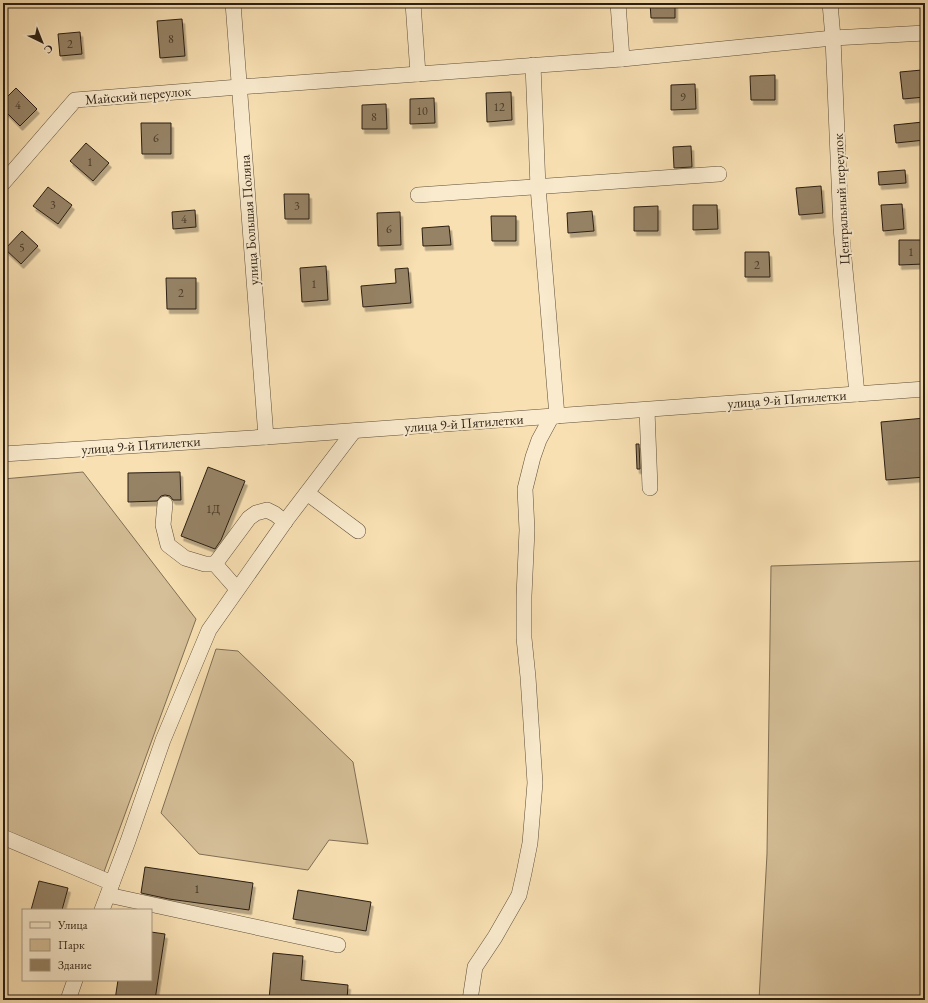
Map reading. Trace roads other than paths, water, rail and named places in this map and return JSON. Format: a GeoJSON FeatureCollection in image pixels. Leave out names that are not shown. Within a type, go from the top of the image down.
{"type":"FeatureCollection","features":[{"type":"Feature","properties":{"kind":"street","name":"улица Большая Поляна"},"geometry":{"type":"LineString","coordinates":[[233,3],[266,437]]}},
{"type":"Feature","properties":{"kind":"street"},"geometry":{"type":"LineString","coordinates":[[413,3],[418,74]]}},
{"type":"Feature","properties":{"kind":"street"},"geometry":{"type":"LineString","coordinates":[[618,3],[622,59]]}},
{"type":"Feature","properties":{"kind":"street","name":"Центральный переулок"},"geometry":{"type":"LineString","coordinates":[[830,3],[833,38],[841,228],[857,394]]}},
{"type":"Feature","properties":{"kind":"street","name":"Майский переулок"},"geometry":{"type":"LineString","coordinates":[[3,183],[75,100],[622,59],[833,38],[925,33]]}},
{"type":"Feature","properties":{"kind":"street"},"geometry":{"type":"LineString","coordinates":[[470,1000],[475,967],[495,938],[519,895],[530,843],[535,783],[524,638],[527,530],[525,489],[539,440],[554,416],[538,187],[533,65]]}},
{"type":"Feature","properties":{"kind":"street"},"geometry":{"type":"LineString","coordinates":[[418,195],[719,174]]}},
{"type":"Feature","properties":{"kind":"street","name":"улица 9-й Пятилетки"},"geometry":{"type":"LineString","coordinates":[[3,454],[354,431],[925,389]]}},
{"type":"Feature","properties":{"kind":"street"},"geometry":{"type":"LineString","coordinates":[[647,410],[650,488]]}},
{"type":"Feature","properties":{"kind":"street"},"geometry":{"type":"LineString","coordinates":[[102,909],[163,740],[209,630],[285,522],[354,431]]}},
{"type":"Feature","properties":{"kind":"street"},"geometry":{"type":"LineString","coordinates":[[307,493],[358,531]]}},
{"type":"Feature","properties":{"kind":"street"},"geometry":{"type":"LineString","coordinates":[[165,504],[163,525],[168,545],[185,558],[205,564],[215,564],[237,589]]}},
{"type":"Feature","properties":{"kind":"street"},"geometry":{"type":"LineString","coordinates":[[215,564],[249,518],[256,513],[267,510],[285,522]]}},
{"type":"Feature","properties":{"kind":"street"},"geometry":{"type":"LineString","coordinates":[[3,837],[110,889],[338,945]]}},
{"type":"Feature","properties":{"kind":"street"},"geometry":{"type":"LineString","coordinates":[[68,1000],[75,981]]}}]}
